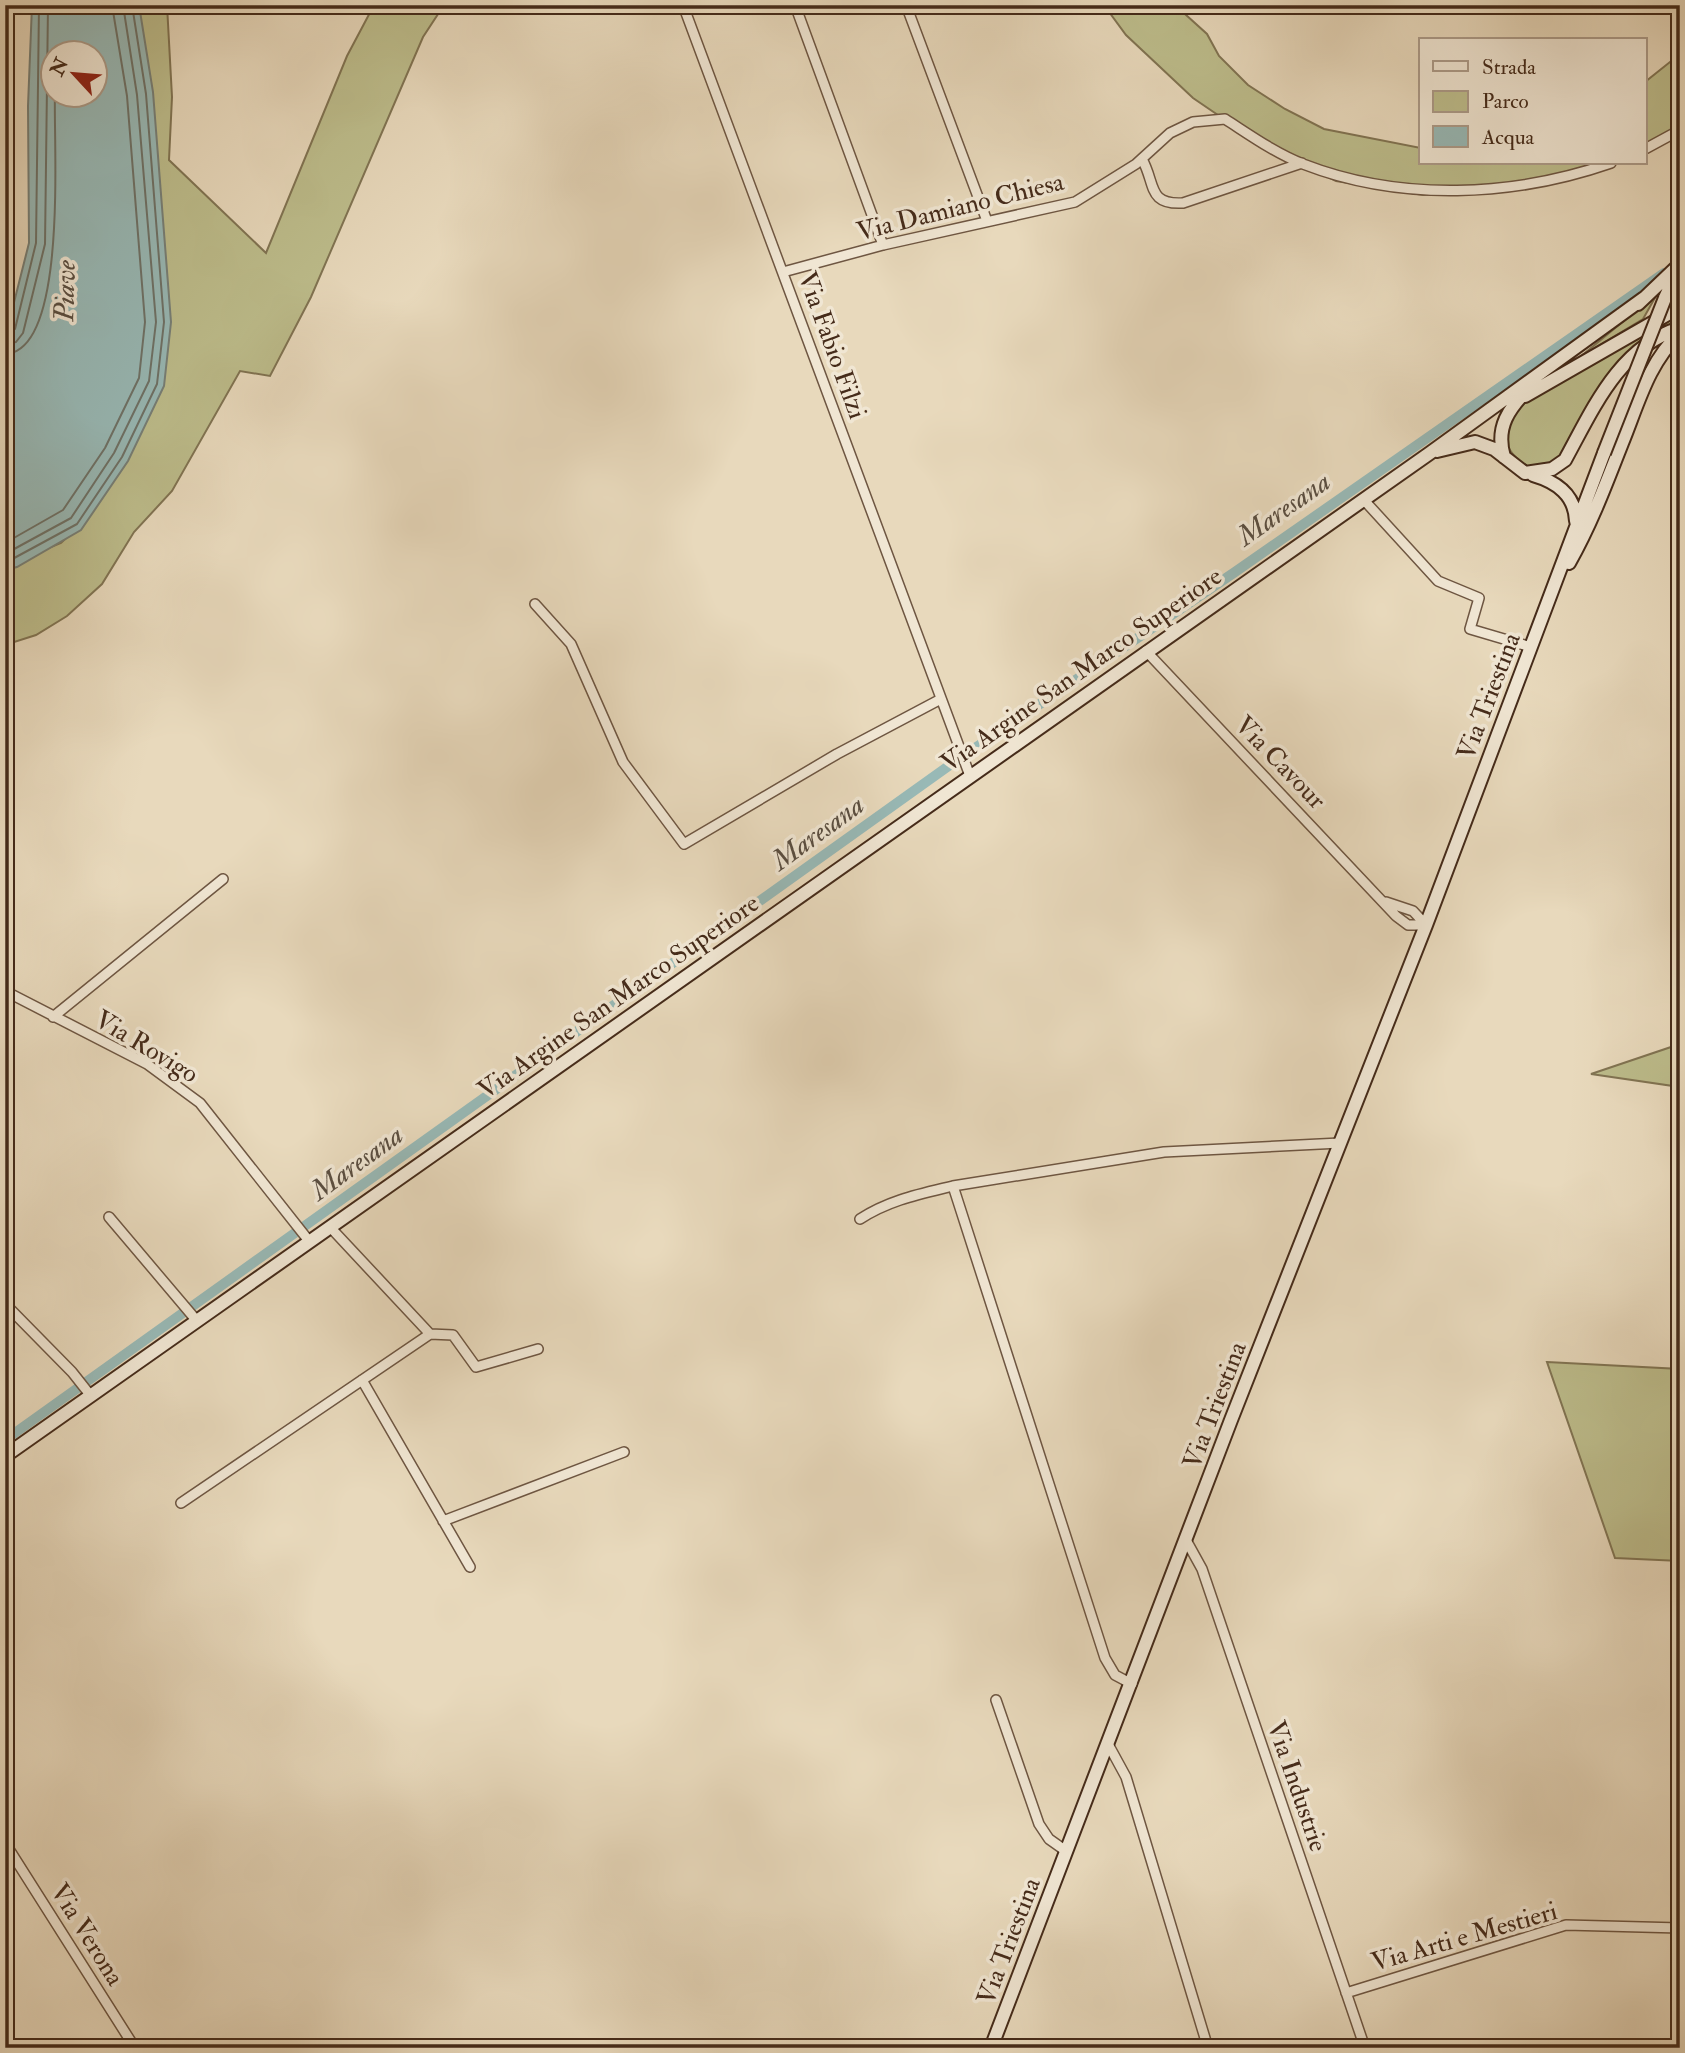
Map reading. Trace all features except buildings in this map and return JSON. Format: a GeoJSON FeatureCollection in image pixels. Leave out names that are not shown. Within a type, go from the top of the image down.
{"type":"FeatureCollection","features":[{"type":"Feature","properties":{"kind":"street","name":"Via Fabio Filzi"},"geometry":{"type":"LineString","coordinates":[[683,5],[939,700],[969,773]]}},
{"type":"Feature","properties":{"kind":"street"},"geometry":{"type":"LineString","coordinates":[[795,5],[883,245]]}},
{"type":"Feature","properties":{"kind":"street"},"geometry":{"type":"LineString","coordinates":[[906,5],[987,221]]}},
{"type":"Feature","properties":{"kind":"street","name":"Via Damiano Chiesa"},"geometry":{"type":"LineString","coordinates":[[783,272],[883,245],[1075,202],[1142,159],[1170,133],[1193,122],[1212,119],[1225,119],[1302,163],[1380,186],[1437,191],[1515,185],[1607,164]]}},
{"type":"Feature","properties":{"kind":"street"},"geometry":{"type":"LineString","coordinates":[[1646,148],[1680,130]]}},
{"type":"Feature","properties":{"kind":"street"},"geometry":{"type":"LineString","coordinates":[[1142,159],[1156,196],[1168,204],[1183,203],[1302,163]]}},
{"type":"Feature","properties":{"kind":"street"},"geometry":{"type":"LineString","coordinates":[[1516,399],[1621,320],[1680,264]]}},
{"type":"Feature","properties":{"kind":"street","name":"Via Triestina"},"geometry":{"type":"LineString","coordinates":[[991,2048],[1426,925],[1604,453],[1680,264]]}},
{"type":"Feature","properties":{"kind":"street"},"geometry":{"type":"LineString","coordinates":[[1504,457],[1500,435],[1516,399],[1644,298]]}},
{"type":"Feature","properties":{"kind":"street"},"geometry":{"type":"LineString","coordinates":[[1430,453],[1516,399],[1680,307]]}},
{"type":"Feature","properties":{"kind":"street"},"geometry":{"type":"LineString","coordinates":[[1530,474],[1552,469],[1565,460],[1621,367],[1650,343],[1680,331]]}},
{"type":"Feature","properties":{"kind":"street"},"geometry":{"type":"LineString","coordinates":[[1547,603],[1589,527],[1651,370],[1666,346],[1680,331]]}},
{"type":"Feature","properties":{"kind":"street"},"geometry":{"type":"LineString","coordinates":[[1430,453],[1463,442],[1486,445],[1517,470],[1545,478],[1566,492],[1575,505],[1577,525]]}},
{"type":"Feature","properties":{"kind":"street","name":"Via Argine San Marco Superiore"},"geometry":{"type":"LineString","coordinates":[[5,1456],[308,1238],[330,1227],[969,773],[1430,453]]}},
{"type":"Feature","properties":{"kind":"street"},"geometry":{"type":"LineString","coordinates":[[1363,499],[1438,581],[1479,598],[1470,629],[1531,647]]}},
{"type":"Feature","properties":{"kind":"street"},"geometry":{"type":"LineString","coordinates":[[535,604],[571,644],[623,762],[684,844],[837,754],[939,700]]}},
{"type":"Feature","properties":{"kind":"street","name":"Via Cavour"},"geometry":{"type":"LineString","coordinates":[[1146,651],[1408,925],[1426,925]]}},
{"type":"Feature","properties":{"kind":"street","name":"Via Rovigo"},"geometry":{"type":"LineString","coordinates":[[53,1017],[223,879]]}},
{"type":"Feature","properties":{"kind":"street","name":"Via Cavour"},"geometry":{"type":"LineString","coordinates":[[1386,902],[1413,911],[1426,925]]}},
{"type":"Feature","properties":{"kind":"street","name":"Via Rovigo"},"geometry":{"type":"LineString","coordinates":[[5,990],[156,1070],[200,1103],[308,1238]]}},
{"type":"Feature","properties":{"kind":"street"},"geometry":{"type":"LineString","coordinates":[[860,1219],[878,1207],[908,1196],[953,1186],[1164,1152],[1340,1143]]}},
{"type":"Feature","properties":{"kind":"street"},"geometry":{"type":"LineString","coordinates":[[953,1186],[1096,1633],[1115,1675],[1132,1684]]}},
{"type":"Feature","properties":{"kind":"street"},"geometry":{"type":"LineString","coordinates":[[109,1217],[195,1319]]}},
{"type":"Feature","properties":{"kind":"street"},"geometry":{"type":"LineString","coordinates":[[330,1227],[430,1334]]}},
{"type":"Feature","properties":{"kind":"street"},"geometry":{"type":"LineString","coordinates":[[11,1310],[72,1371],[89,1393]]}},
{"type":"Feature","properties":{"kind":"street"},"geometry":{"type":"LineString","coordinates":[[181,1503],[430,1334],[453,1335],[476,1367],[538,1349]]}},
{"type":"Feature","properties":{"kind":"street"},"geometry":{"type":"LineString","coordinates":[[362,1380],[470,1567]]}},
{"type":"Feature","properties":{"kind":"street"},"geometry":{"type":"LineString","coordinates":[[443,1521],[624,1452]]}},
{"type":"Feature","properties":{"kind":"street","name":"Via Industrie"},"geometry":{"type":"LineString","coordinates":[[1186,1540],[1202,1569],[1365,2048]]}},
{"type":"Feature","properties":{"kind":"street","name":"Via Triestina"},"geometry":{"type":"LineString","coordinates":[[996,1700],[1039,1824],[1049,1839],[1066,1851]]}},
{"type":"Feature","properties":{"kind":"street"},"geometry":{"type":"LineString","coordinates":[[1108,1744],[1126,1777],[1208,2048]]}},
{"type":"Feature","properties":{"kind":"street","name":"Via Verona"},"geometry":{"type":"LineString","coordinates":[[5,1843],[135,2048]]}},
{"type":"Feature","properties":{"kind":"street","name":"Via Arti e Mestieri"},"geometry":{"type":"LineString","coordinates":[[1346,1993],[1566,1925],[1680,1928]]}},
{"type":"Feature","properties":{"kind":"green space"},"geometry":{"type":"Polygon","coordinates":[[[134,5],[167,5],[172,97],[169,160],[266,253],[347,56],[374,5],[444,5],[423,37],[311,297],[270,376],[240,371],[172,491],[134,532],[102,584],[67,616],[36,635],[5,645],[5,566],[61,543],[81,524],[134,5]]]}},
{"type":"Feature","properties":{"kind":"green space"},"geometry":{"type":"Polygon","coordinates":[[[1104,5],[1175,5],[1207,34],[1219,56],[1248,85],[1285,109],[1324,129],[1419,148],[1419,164],[1616,164],[1602,170],[1511,190],[1423,195],[1336,181],[1259,143],[1193,98],[1126,35],[1104,5]]]}},
{"type":"Feature","properties":{"kind":"green space"},"geometry":{"type":"Polygon","coordinates":[[[1680,54],[1680,128],[1646,150],[1646,81],[1680,54]]]}},
{"type":"Feature","properties":{"kind":"green space"},"geometry":{"type":"Polygon","coordinates":[[[1654,296],[1643,319],[1580,357],[1654,296]]]}},
{"type":"Feature","properties":{"kind":"green space"},"geometry":{"type":"Polygon","coordinates":[[[1680,314],[1680,322],[1655,334],[1620,365],[1571,443],[1555,463],[1527,467],[1517,459],[1507,444],[1506,428],[1510,419],[1526,402],[1680,314]]]}},
{"type":"Feature","properties":{"kind":"green space"},"geometry":{"type":"Polygon","coordinates":[[[1680,1044],[1680,1087],[1591,1074],[1680,1044]]]}},
{"type":"Feature","properties":{"kind":"green space"},"geometry":{"type":"Polygon","coordinates":[[[1547,1362],[1680,1369],[1680,1561],[1615,1558],[1547,1362]]]}},
{"type":"Feature","properties":{"kind":"water","name":"Piave"},"geometry":{"type":"Polygon","coordinates":[[[32,5],[139,5],[153,92],[171,322],[164,386],[128,461],[81,530],[17,567],[5,570],[5,338],[29,243],[28,106],[32,5]]]}},
{"type":"Feature","properties":{"kind":"waterway","name":"Maresana"},"geometry":{"type":"LineString","coordinates":[[5,1440],[950,765],[1235,572],[1664,273]]}}]}
